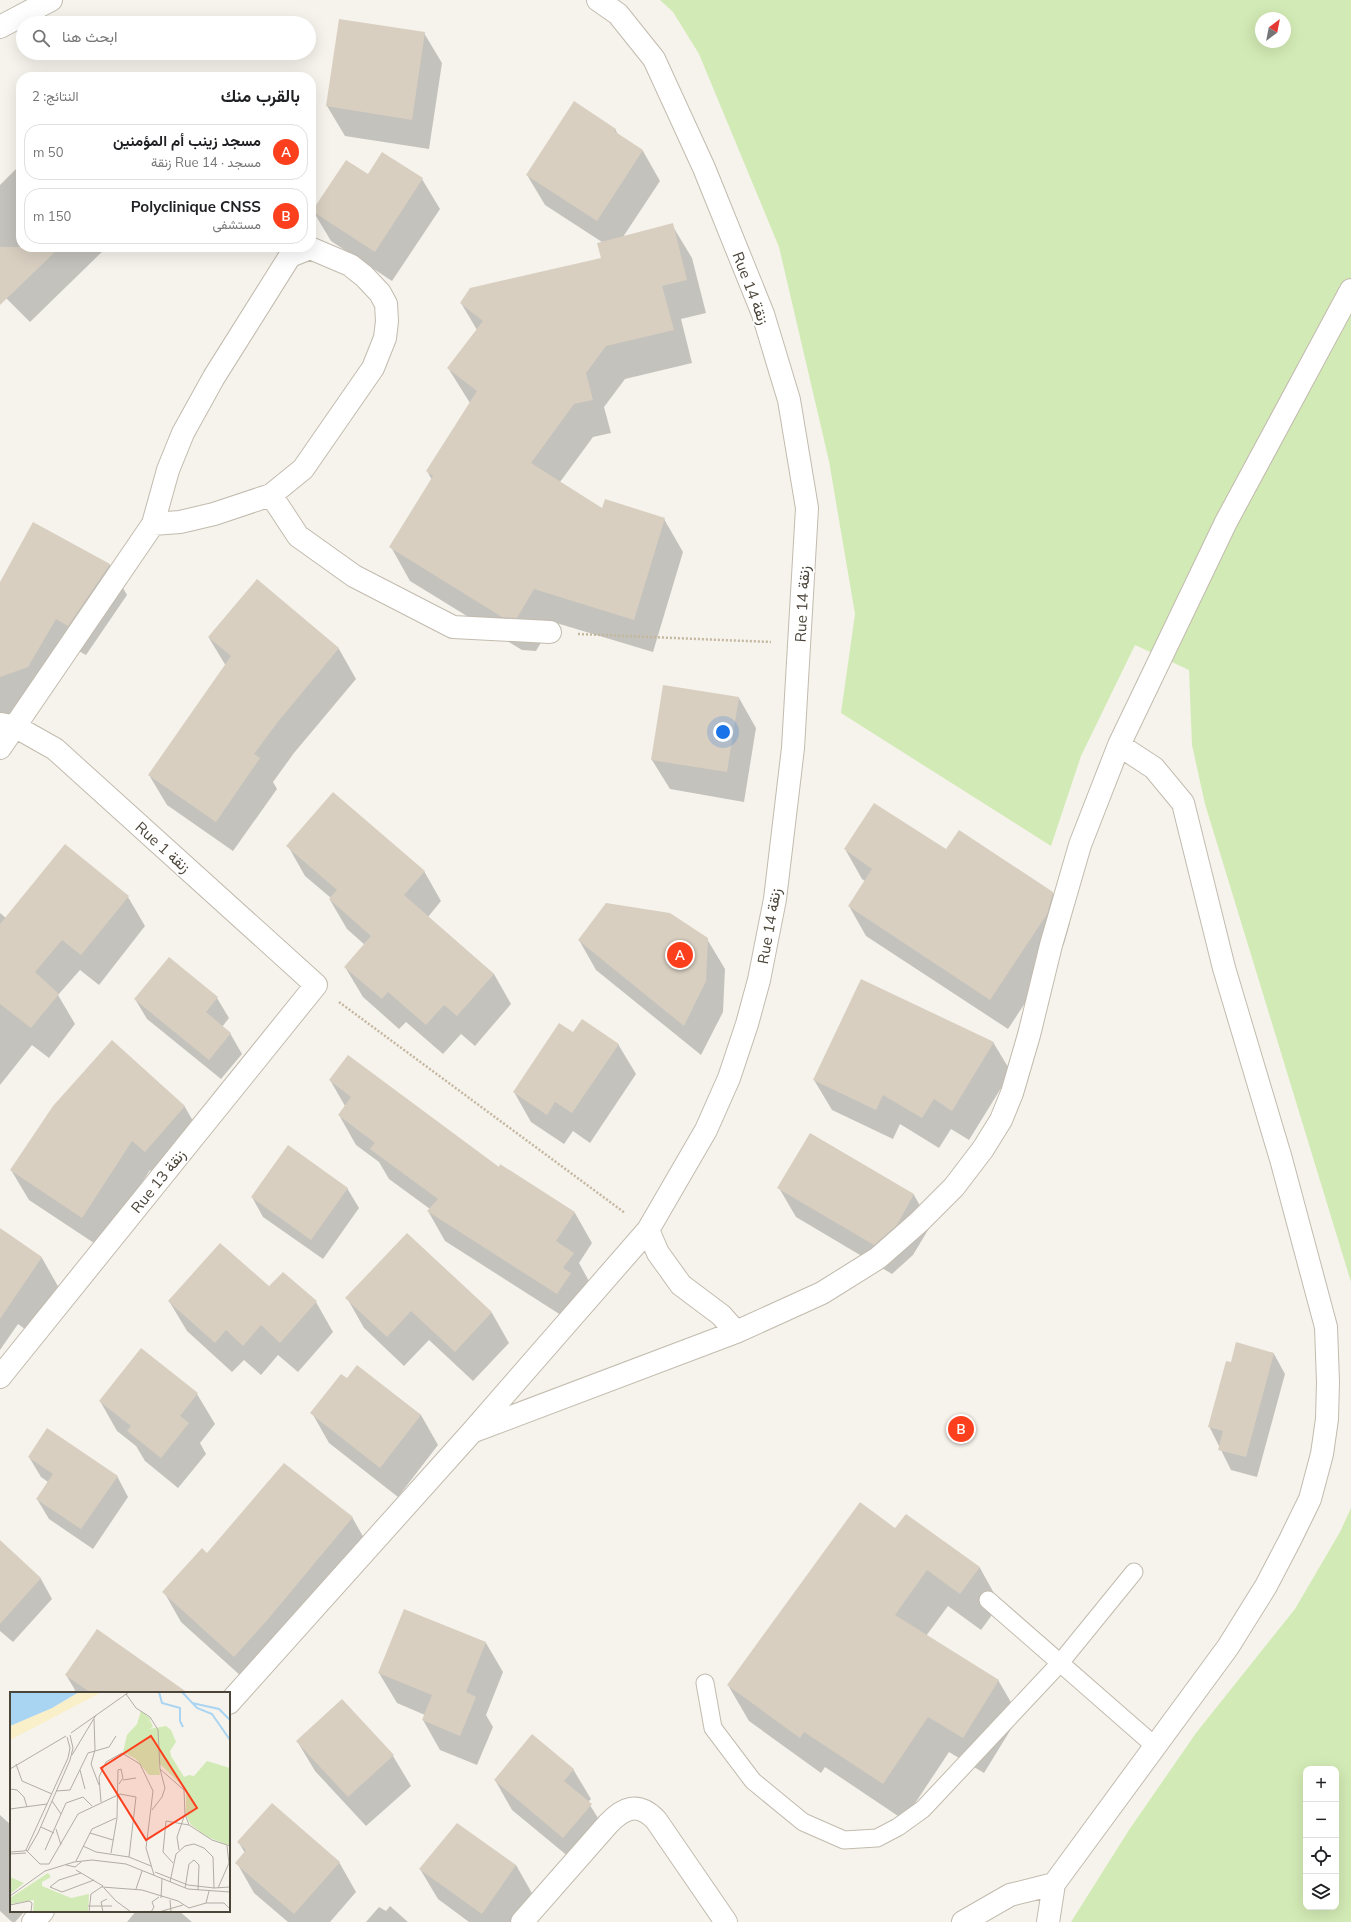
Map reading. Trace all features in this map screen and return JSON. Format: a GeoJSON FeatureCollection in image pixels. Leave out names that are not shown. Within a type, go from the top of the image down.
{"type":"FeatureCollection","features":[{"type":"Feature","properties":{"kind":"street"},"geometry":{"type":"LineString","coordinates":[[21,16],[51,0]]}},
{"type":"Feature","properties":{"kind":"street","name":"Rue 14 زنقة"},"geometry":{"type":"LineString","coordinates":[[230,1702],[471,1433],[648,1230],[706,1130],[729,1078],[757,988],[775,899],[793,748],[807,508],[788,400],[763,314],[704,168],[654,59],[618,14],[598,0]]}},
{"type":"Feature","properties":{"kind":"street"},"geometry":{"type":"LineString","coordinates":[[0,27],[16,19]]}},
{"type":"Feature","properties":{"kind":"street"},"geometry":{"type":"LineString","coordinates":[[153,524],[180,522],[214,514],[271,495],[303,469],[372,368],[385,338],[387,321],[386,304],[380,293],[364,276],[350,265],[316,251]]}},
{"type":"Feature","properties":{"kind":"street"},"geometry":{"type":"LineString","coordinates":[[0,748],[8,725],[153,524],[168,470],[183,433],[214,377],[290,256],[300,252]]}},
{"type":"Feature","properties":{"kind":"street"},"geometry":{"type":"LineString","coordinates":[[471,1433],[736,1332],[822,1293],[878,1258],[919,1222],[954,1187],[983,1149],[1001,1120],[1012,1093],[1029,1035],[1051,945],[1080,845],[1119,745],[1226,522],[1351,290]]}},
{"type":"Feature","properties":{"kind":"street"},"geometry":{"type":"LineString","coordinates":[[271,495],[298,536],[354,576],[453,628],[550,632]]}},
{"type":"Feature","properties":{"kind":"street","name":"Rue 1 زنقة"},"geometry":{"type":"LineString","coordinates":[[8,725],[55,749],[316,985]]}},
{"type":"Feature","properties":{"kind":"street"},"geometry":{"type":"LineString","coordinates":[[1048,1922],[1054,1884],[1228,1647],[1269,1579],[1310,1499],[1322,1454],[1327,1419],[1326,1327],[1281,1159],[1224,968],[1183,803],[1154,768],[1119,745]]}},
{"type":"Feature","properties":{"kind":"street","name":"Rue 13 زنقة"},"geometry":{"type":"LineString","coordinates":[[0,1377],[316,985]]}},
{"type":"Feature","properties":{"kind":"street"},"geometry":{"type":"LineString","coordinates":[[648,1230],[658,1253],[681,1285],[721,1315],[736,1332]]}},
{"type":"Feature","properties":{"kind":"street"},"geometry":{"type":"LineString","coordinates":[[522,1922],[608,1824],[624,1810],[635,1808],[648,1813],[656,1820],[726,1922]]}},
{"type":"Feature","properties":{"kind":"street"},"geometry":{"type":"LineString","coordinates":[[963,1922],[1010,1895],[1054,1884]]}},
{"type":"Feature","properties":{"kind":"street"},"geometry":{"type":"LineString","coordinates":[[34,1922],[42,1912]]}},
{"type":"Feature","properties":{"kind":"lane"},"geometry":{"type":"LineString","coordinates":[[705,1683],[713,1728],[753,1781],[803,1822],[844,1840],[877,1838],[898,1827],[923,1808],[1060,1663],[1134,1572]]}},
{"type":"Feature","properties":{"kind":"lane"},"geometry":{"type":"LineString","coordinates":[[988,1600],[1155,1746]]}},
{"type":"Feature","properties":{"kind":"path"},"geometry":{"type":"LineString","coordinates":[[550,632],[800,644]]}},
{"type":"Feature","properties":{"kind":"path"},"geometry":{"type":"LineString","coordinates":[[316,985],[648,1230]]}},
{"type":"Feature","properties":{"kind":"green space"},"geometry":{"type":"Polygon","coordinates":[[[660,0],[1351,0],[1351,1282],[1205,804],[1192,745],[1189,670],[1135,645],[1081,756],[1051,846],[841,713],[855,614],[829,461],[779,247],[699,54],[673,12],[660,0]]]}},
{"type":"Feature","properties":{"kind":"green space"},"geometry":{"type":"Polygon","coordinates":[[[1351,1508],[1351,1922],[1071,1922],[1129,1830],[1196,1733],[1295,1609],[1340,1532],[1351,1508]]]}},
{"type":"Feature","properties":{"kind":"building"},"geometry":{"type":"Polygon","coordinates":[[[339,19],[425,32],[412,120],[326,106],[339,19]]]}},
{"type":"Feature","properties":{"kind":"building"},"geometry":{"type":"Polygon","coordinates":[[[574,101],[616,129],[614,131],[643,150],[597,221],[526,175],[574,101]]]}},
{"type":"Feature","properties":{"kind":"building"},"geometry":{"type":"Polygon","coordinates":[[[382,152],[423,178],[375,252],[316,214],[316,205],[346,160],[368,174],[382,152]]]}},
{"type":"Feature","properties":{"kind":"building"},"geometry":{"type":"Polygon","coordinates":[[[673,223],[687,280],[662,286],[674,330],[606,346],[586,373],[593,400],[574,404],[531,463],[602,508],[605,499],[665,518],[634,620],[534,589],[517,618],[502,617],[389,547],[433,476],[426,471],[477,391],[447,368],[483,321],[460,303],[470,288],[601,258],[597,243],[673,223]]]}},
{"type":"Feature","properties":{"kind":"building"},"geometry":{"type":"Polygon","coordinates":[[[0,247],[16,247],[16,252],[55,252],[0,305],[0,247]]]}},
{"type":"Feature","properties":{"kind":"building"},"geometry":{"type":"Polygon","coordinates":[[[33,522],[110,564],[68,626],[56,619],[28,667],[0,677],[0,582],[33,522]]]}},
{"type":"Feature","properties":{"kind":"building"},"geometry":{"type":"Polygon","coordinates":[[[257,579],[339,648],[277,723],[254,754],[260,758],[216,822],[148,775],[231,656],[208,637],[257,579]]]}},
{"type":"Feature","properties":{"kind":"building"},"geometry":{"type":"Polygon","coordinates":[[[663,685],[739,697],[727,772],[651,760],[663,685]]]}},
{"type":"Feature","properties":{"kind":"building"},"geometry":{"type":"Polygon","coordinates":[[[333,792],[425,871],[404,895],[494,974],[457,1016],[444,1005],[426,1025],[388,992],[382,999],[344,967],[371,936],[329,899],[337,890],[286,846],[333,792]]]}},
{"type":"Feature","properties":{"kind":"building"},"geometry":{"type":"Polygon","coordinates":[[[874,803],[946,849],[959,830],[1053,892],[1047,914],[990,1000],[848,906],[872,869],[844,849],[874,803]]]}},
{"type":"Feature","properties":{"kind":"building"},"geometry":{"type":"Polygon","coordinates":[[[65,844],[129,896],[81,955],[62,940],[35,972],[59,994],[31,1028],[0,1004],[0,924],[65,844]]]}},
{"type":"Feature","properties":{"kind":"building"},"geometry":{"type":"Polygon","coordinates":[[[606,903],[670,913],[708,938],[706,981],[684,1026],[578,940],[606,903]]]}},
{"type":"Feature","properties":{"kind":"building"},"geometry":{"type":"Polygon","coordinates":[[[169,957],[218,997],[206,1012],[231,1033],[209,1060],[134,999],[169,957]]]}},
{"type":"Feature","properties":{"kind":"building"},"geometry":{"type":"Polygon","coordinates":[[[861,979],[994,1042],[952,1111],[934,1099],[922,1118],[883,1095],[876,1110],[813,1080],[861,979]]]}},
{"type":"Feature","properties":{"kind":"building"},"geometry":{"type":"Polygon","coordinates":[[[582,1019],[619,1044],[572,1113],[555,1102],[547,1115],[513,1092],[559,1023],[573,1032],[582,1019]]]}},
{"type":"Feature","properties":{"kind":"building"},"geometry":{"type":"Polygon","coordinates":[[[112,1040],[185,1106],[145,1152],[132,1141],[82,1218],[10,1170],[53,1106],[112,1040]]]}},
{"type":"Feature","properties":{"kind":"building"},"geometry":{"type":"Polygon","coordinates":[[[348,1055],[499,1167],[500,1164],[575,1212],[556,1241],[574,1253],[563,1268],[571,1273],[557,1294],[427,1211],[438,1199],[370,1149],[375,1143],[338,1115],[351,1097],[329,1080],[348,1055]]]}},
{"type":"Feature","properties":{"kind":"building"},"geometry":{"type":"Polygon","coordinates":[[[810,1133],[914,1194],[897,1225],[874,1245],[777,1188],[810,1133]]]}},
{"type":"Feature","properties":{"kind":"building"},"geometry":{"type":"Polygon","coordinates":[[[288,1145],[348,1188],[311,1240],[251,1197],[288,1145]]]}},
{"type":"Feature","properties":{"kind":"building"},"geometry":{"type":"Polygon","coordinates":[[[0,1228],[42,1257],[0,1319],[0,1228]]]}},
{"type":"Feature","properties":{"kind":"building"},"geometry":{"type":"Polygon","coordinates":[[[407,1233],[492,1312],[455,1352],[411,1311],[387,1337],[345,1298],[407,1233]]]}},
{"type":"Feature","properties":{"kind":"building"},"geometry":{"type":"Polygon","coordinates":[[[220,1243],[269,1286],[283,1272],[317,1301],[280,1343],[261,1325],[243,1346],[226,1330],[215,1343],[168,1301],[220,1243]]]}},
{"type":"Feature","properties":{"kind":"building"},"geometry":{"type":"Polygon","coordinates":[[[1236,1342],[1274,1353],[1246,1457],[1218,1450],[1223,1431],[1208,1427],[1226,1361],[1231,1362],[1236,1342]]]}},
{"type":"Feature","properties":{"kind":"building"},"geometry":{"type":"Polygon","coordinates":[[[141,1348],[198,1393],[180,1416],[189,1423],[161,1458],[127,1431],[131,1426],[99,1401],[141,1348]]]}},
{"type":"Feature","properties":{"kind":"building"},"geometry":{"type":"Polygon","coordinates":[[[357,1365],[421,1415],[380,1468],[310,1413],[341,1374],[347,1378],[357,1365]]]}},
{"type":"Feature","properties":{"kind":"building"},"geometry":{"type":"Polygon","coordinates":[[[47,1428],[118,1476],[81,1529],[36,1499],[53,1474],[28,1457],[47,1428]]]}},
{"type":"Feature","properties":{"kind":"building"},"geometry":{"type":"Polygon","coordinates":[[[284,1463],[353,1517],[269,1618],[234,1657],[162,1592],[202,1548],[207,1553],[284,1463]]]}},
{"type":"Feature","properties":{"kind":"building"},"geometry":{"type":"Polygon","coordinates":[[[860,1502],[895,1528],[906,1514],[980,1567],[960,1594],[927,1570],[895,1615],[999,1680],[963,1738],[928,1717],[883,1784],[804,1732],[800,1738],[727,1685],[860,1502]]]}},
{"type":"Feature","properties":{"kind":"building"},"geometry":{"type":"Polygon","coordinates":[[[0,1540],[41,1578],[0,1624],[0,1540]]]}},
{"type":"Feature","properties":{"kind":"building"},"geometry":{"type":"Polygon","coordinates":[[[404,1609],[486,1642],[466,1692],[476,1697],[460,1736],[422,1720],[432,1695],[378,1673],[404,1609]]]}},
{"type":"Feature","properties":{"kind":"building"},"geometry":{"type":"Polygon","coordinates":[[[97,1629],[187,1692],[90,1692],[65,1675],[97,1629]]]}},
{"type":"Feature","properties":{"kind":"building"},"geometry":{"type":"Polygon","coordinates":[[[342,1699],[394,1755],[348,1797],[296,1741],[342,1699]]]}},
{"type":"Feature","properties":{"kind":"building"},"geometry":{"type":"Polygon","coordinates":[[[532,1734],[574,1769],[564,1781],[592,1804],[563,1838],[494,1780],[532,1734]]]}},
{"type":"Feature","properties":{"kind":"building"},"geometry":{"type":"Polygon","coordinates":[[[272,1803],[340,1862],[294,1914],[235,1863],[246,1850],[237,1842],[272,1803]]]}},
{"type":"Feature","properties":{"kind":"building"},"geometry":{"type":"Polygon","coordinates":[[[457,1823],[516,1865],[482,1914],[419,1869],[457,1823]]]}},
{"type":"Feature","properties":{"kind":"place","name":"مسجد زينب أم المؤمنين"},"geometry":{"type":"Point","coordinates":[680,955]}},
{"type":"Feature","properties":{"kind":"place","name":"Polyclinique CNSS"},"geometry":{"type":"Point","coordinates":[961,1429]}}]}
